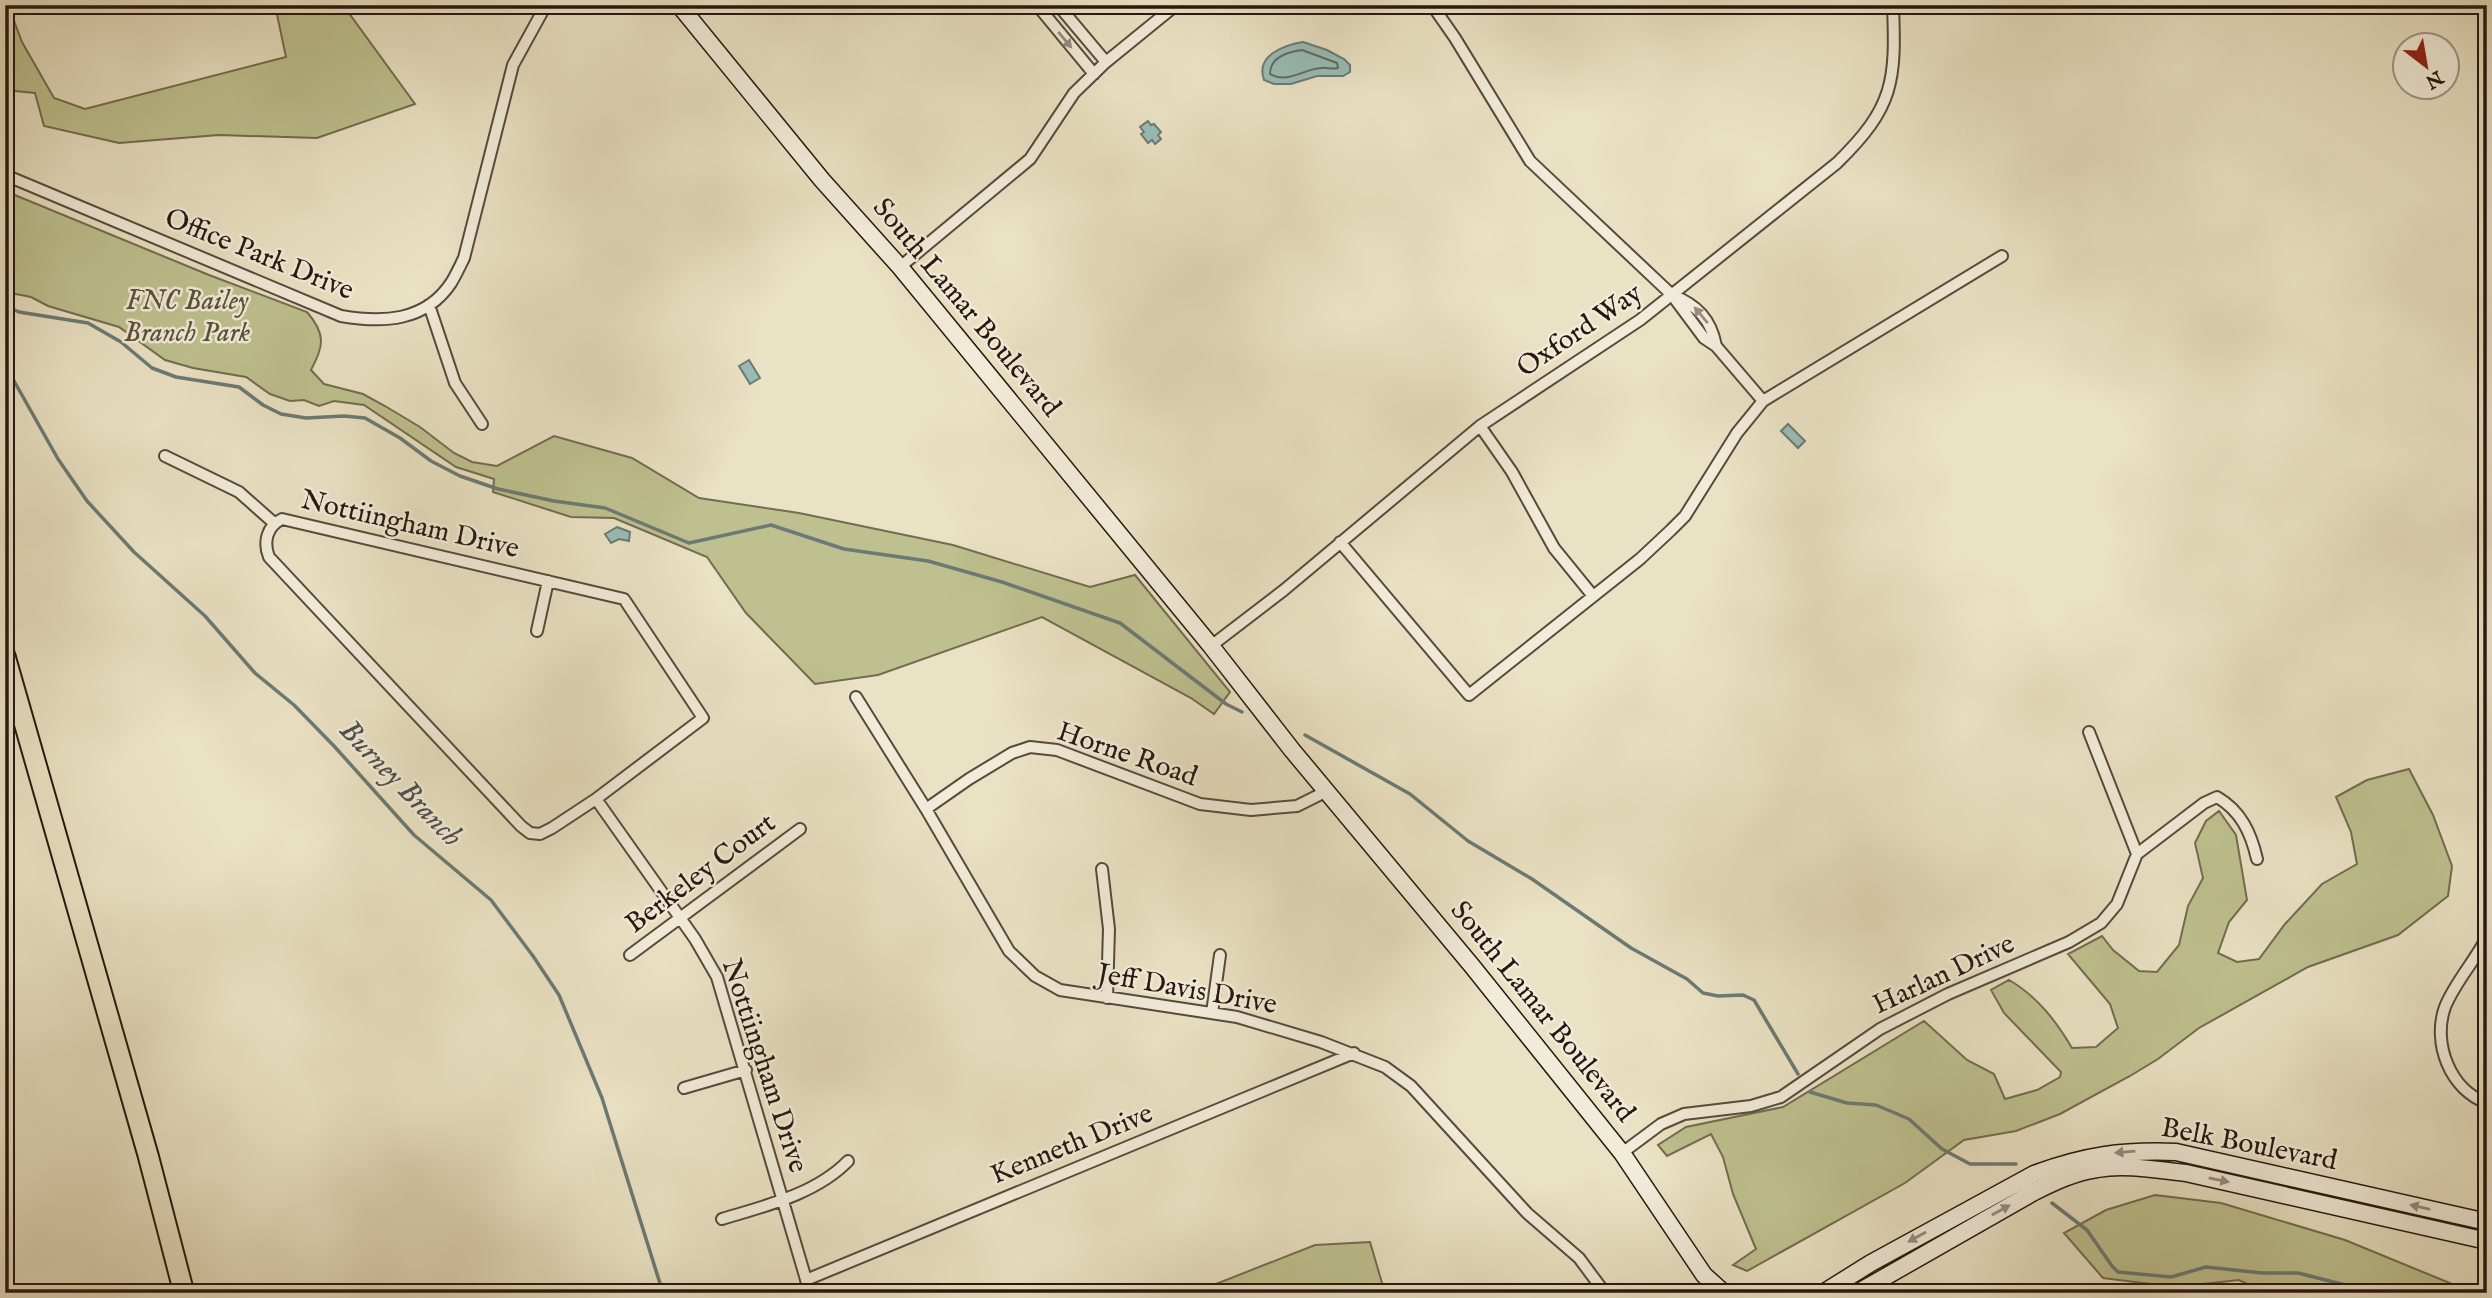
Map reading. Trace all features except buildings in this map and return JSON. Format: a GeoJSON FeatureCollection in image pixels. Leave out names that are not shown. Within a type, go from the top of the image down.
{"type":"FeatureCollection","features":[{"type":"Feature","properties":{"kind":"highway"},"geometry":{"type":"LineString","coordinates":[[5,656],[148,1155],[184,1293]]}},
{"type":"Feature","properties":{"kind":"street","name":"Office Park Drive"},"geometry":{"type":"LineString","coordinates":[[5,175],[341,316],[392,320],[429,305],[450,284],[464,258],[513,65],[546,5]]}},
{"type":"Feature","properties":{"kind":"street","name":"South Lamar Boulevard"},"geometry":{"type":"LineString","coordinates":[[679,5],[822,180],[900,267],[1472,966],[1622,1153],[1704,1275],[1724,1293]]}},
{"type":"Feature","properties":{"kind":"street"},"geometry":{"type":"LineString","coordinates":[[1037,5],[1094,74]]}},
{"type":"Feature","properties":{"kind":"street"},"geometry":{"type":"LineString","coordinates":[[1058,5],[1106,62]]}},
{"type":"Feature","properties":{"kind":"street"},"geometry":{"type":"LineString","coordinates":[[900,267],[1030,159],[1074,93],[1106,62],[1176,5]]}},
{"type":"Feature","properties":{"kind":"street"},"geometry":{"type":"LineString","coordinates":[[1432,5],[1530,161],[1672,295],[1704,338],[1716,346],[1763,401]]}},
{"type":"Feature","properties":{"kind":"street","name":"Oxford Way"},"geometry":{"type":"LineString","coordinates":[[1211,646],[1480,426],[1640,320],[1837,163],[1863,138],[1880,114],[1890,85],[1894,59],[1892,5]]}},
{"type":"Feature","properties":{"kind":"street"},"geometry":{"type":"LineString","coordinates":[[1340,542],[1469,695],[1640,559],[1685,516],[1737,433],[1763,401],[2001,256]]}},
{"type":"Feature","properties":{"kind":"street"},"geometry":{"type":"LineString","coordinates":[[429,305],[455,383],[482,424]]}},
{"type":"Feature","properties":{"kind":"street"},"geometry":{"type":"LineString","coordinates":[[1480,426],[1512,472],[1553,548],[1593,597]]}},
{"type":"Feature","properties":{"kind":"street"},"geometry":{"type":"LineString","coordinates":[[165,456],[239,492],[274,523]]}},
{"type":"Feature","properties":{"kind":"street","name":"Nottiingham Drive"},"geometry":{"type":"LineString","coordinates":[[282,519],[294,520],[548,581],[624,599],[703,718],[596,799],[540,834],[530,833],[521,826],[269,557],[266,550],[267,534],[274,523],[282,519]]}},
{"type":"Feature","properties":{"kind":"street"},"geometry":{"type":"LineString","coordinates":[[537,631],[548,581]]}},
{"type":"Feature","properties":{"kind":"street","name":"Jeff Davis Drive"},"geometry":{"type":"LineString","coordinates":[[856,697],[926,809],[1009,951],[1035,976],[1060,990],[1237,1017],[1354,1053],[1385,1067],[1411,1086],[1524,1210],[1579,1258],[1605,1293]]}},
{"type":"Feature","properties":{"kind":"street"},"geometry":{"type":"LineString","coordinates":[[2089,732],[2137,854],[2204,803],[2217,797],[2231,806],[2252,837],[2257,859]]}},
{"type":"Feature","properties":{"kind":"street","name":"Horne Road"},"geometry":{"type":"LineString","coordinates":[[926,809],[992,764],[1030,747],[1057,750],[1200,804],[1251,810],[1297,806],[1327,791]]}},
{"type":"Feature","properties":{"kind":"street","name":"Nottiingham Drive"},"geometry":{"type":"LineString","coordinates":[[596,799],[680,918],[717,977],[810,1293]]}},
{"type":"Feature","properties":{"kind":"street","name":"Berkeley Court"},"geometry":{"type":"LineString","coordinates":[[630,955],[800,830]]}},
{"type":"Feature","properties":{"kind":"street","name":"Harlan Drive"},"geometry":{"type":"LineString","coordinates":[[1622,1153],[1661,1124],[1684,1114],[1751,1106],[1781,1097],[1880,1028],[1948,994],[2069,942],[2101,923],[2117,904],[2137,854]]}},
{"type":"Feature","properties":{"kind":"street"},"geometry":{"type":"LineString","coordinates":[[1102,869],[1109,929],[1107,998]]}},
{"type":"Feature","properties":{"kind":"street"},"geometry":{"type":"LineString","coordinates":[[2487,937],[2445,1007],[2441,1029],[2444,1055],[2450,1071],[2457,1081],[2487,1103]]}},
{"type":"Feature","properties":{"kind":"street"},"geometry":{"type":"LineString","coordinates":[[1212,1013],[1220,955]]}},
{"type":"Feature","properties":{"kind":"street","name":"Kenneth Drive"},"geometry":{"type":"LineString","coordinates":[[806,1280],[1354,1053]]}},
{"type":"Feature","properties":{"kind":"street"},"geometry":{"type":"LineString","coordinates":[[684,1088],[746,1070]]}},
{"type":"Feature","properties":{"kind":"street","name":"Belk Boulevard"},"geometry":{"type":"LineString","coordinates":[[1823,1293],[1871,1263],[2034,1174],[2062,1163],[2103,1153],[2176,1152],[2487,1222]]}},
{"type":"Feature","properties":{"kind":"street"},"geometry":{"type":"LineString","coordinates":[[722,1219],[783,1199],[835,1174],[848,1161]]}},
{"type":"Feature","properties":{"kind":"street","name":"Belk Boulevard"},"geometry":{"type":"LineString","coordinates":[[1857,1293],[2058,1180],[2097,1169],[2142,1168],[2186,1173],[2487,1241]]}},
{"type":"Feature","properties":{"kind":"street","name":"South Lamar Boulevard"},"geometry":{"type":"LineString","coordinates":[[1704,1275],[1710,1293]]}},
{"type":"Feature","properties":{"kind":"street"},"geometry":{"type":"LineString","coordinates":[[2204,1293],[2218,1293]]}},
{"type":"Feature","properties":{"kind":"green space"},"geometry":{"type":"Polygon","coordinates":[[[5,5],[8,5],[22,42],[54,98],[85,109],[286,57],[275,5],[343,5],[415,104],[317,138],[219,135],[119,143],[44,126],[35,93],[5,90],[5,5]]]}},
{"type":"Feature","properties":{"kind":"green space","name":"FNC Bailey Branch Park"},"geometry":{"type":"Polygon","coordinates":[[[5,191],[209,275],[307,312],[317,327],[321,340],[319,354],[311,370],[324,384],[363,394],[420,427],[454,453],[472,462],[497,466],[554,436],[632,458],[699,498],[799,513],[953,545],[1090,587],[1135,575],[1230,692],[1214,714],[1191,698],[1042,617],[878,675],[815,684],[746,613],[707,557],[614,518],[571,517],[493,492],[494,479],[456,467],[364,405],[334,401],[319,406],[304,400],[290,401],[270,394],[246,377],[165,360],[119,327],[48,306],[31,297],[5,292],[5,191]]]}},
{"type":"Feature","properties":{"kind":"green space"},"geometry":{"type":"Polygon","coordinates":[[[2409,769],[2433,815],[2452,866],[2448,896],[2398,935],[2308,967],[2199,1028],[2158,1059],[2060,1114],[2016,1131],[1964,1140],[1905,1183],[1747,1271],[1733,1265],[1756,1249],[1733,1194],[1723,1157],[1711,1134],[1667,1156],[1658,1145],[1686,1127],[1783,1107],[1924,1021],[1967,1060],[1994,1074],[2005,1099],[2037,1090],[2060,1077],[2061,1072],[2004,1013],[1991,990],[2009,980],[2045,1010],[2072,1048],[2096,1047],[2118,1028],[2110,1004],[2068,954],[2102,936],[2113,950],[2139,971],[2157,972],[2179,945],[2188,906],[2203,878],[2195,843],[2206,821],[2219,811],[2236,835],[2247,900],[2229,922],[2218,953],[2237,962],[2259,959],[2285,924],[2322,884],[2357,864],[2351,832],[2336,797],[2367,780],[2409,769]]]}},
{"type":"Feature","properties":{"kind":"green space"},"geometry":{"type":"Polygon","coordinates":[[[2155,1195],[2221,1203],[2345,1240],[2474,1293],[2267,1293],[2239,1280],[2175,1287],[2103,1278],[2064,1233],[2106,1210],[2155,1195]]]}},
{"type":"Feature","properties":{"kind":"green space"},"geometry":{"type":"Polygon","coordinates":[[[1370,1242],[1385,1293],[1193,1293],[1315,1245],[1370,1242]]]}},
{"type":"Feature","properties":{"kind":"water"},"geometry":{"type":"Polygon","coordinates":[[[1303,42],[1344,59],[1350,65],[1350,72],[1343,76],[1317,76],[1291,84],[1274,84],[1264,80],[1264,64],[1273,53],[1303,42]]]}},
{"type":"Feature","properties":{"kind":"water"},"geometry":{"type":"Polygon","coordinates":[[[1148,121],[1161,132],[1158,135],[1161,139],[1155,144],[1152,140],[1148,143],[1141,134],[1144,132],[1140,127],[1148,121]]]}},
{"type":"Feature","properties":{"kind":"water"},"geometry":{"type":"Polygon","coordinates":[[[749,360],[760,378],[750,384],[739,366],[749,360]]]}},
{"type":"Feature","properties":{"kind":"water"},"geometry":{"type":"Polygon","coordinates":[[[1788,424],[1805,441],[1798,448],[1781,431],[1788,424]]]}},
{"type":"Feature","properties":{"kind":"water"},"geometry":{"type":"Polygon","coordinates":[[[617,527],[630,532],[629,541],[619,539],[611,543],[605,534],[617,527]]]}},
{"type":"Feature","properties":{"kind":"waterway"},"geometry":{"type":"LineString","coordinates":[[5,306],[19,312],[88,323],[121,342],[152,368],[176,377],[239,387],[263,405],[281,414],[306,418],[365,418],[400,438],[431,461],[460,476],[498,489],[605,508],[689,543],[771,525],[844,549],[928,561],[1002,582],[1120,623],[1226,704],[1242,712]]}},
{"type":"Feature","properties":{"kind":"waterway","name":"Burney Branch"},"geometry":{"type":"LineString","coordinates":[[5,365],[58,459],[87,501],[134,552],[205,616],[255,673],[294,705],[414,835],[491,900],[533,956],[559,995],[602,1098],[663,1293]]}},
{"type":"Feature","properties":{"kind":"waterway"},"geometry":{"type":"LineString","coordinates":[[1305,735],[1410,794],[1468,841],[1532,879],[1631,948],[1687,979],[1703,993],[1718,996],[1743,995],[1754,1000],[1798,1074]]}},
{"type":"Feature","properties":{"kind":"waterway"},"geometry":{"type":"LineString","coordinates":[[1810,1092],[1847,1103],[1876,1105],[1909,1119],[1942,1149],[1970,1164],[2016,1164]]}},
{"type":"Feature","properties":{"kind":"waterway"},"geometry":{"type":"LineString","coordinates":[[2052,1203],[2087,1230],[2118,1272],[2171,1277],[2206,1267],[2262,1273],[2298,1273],[2377,1293]]}}]}
